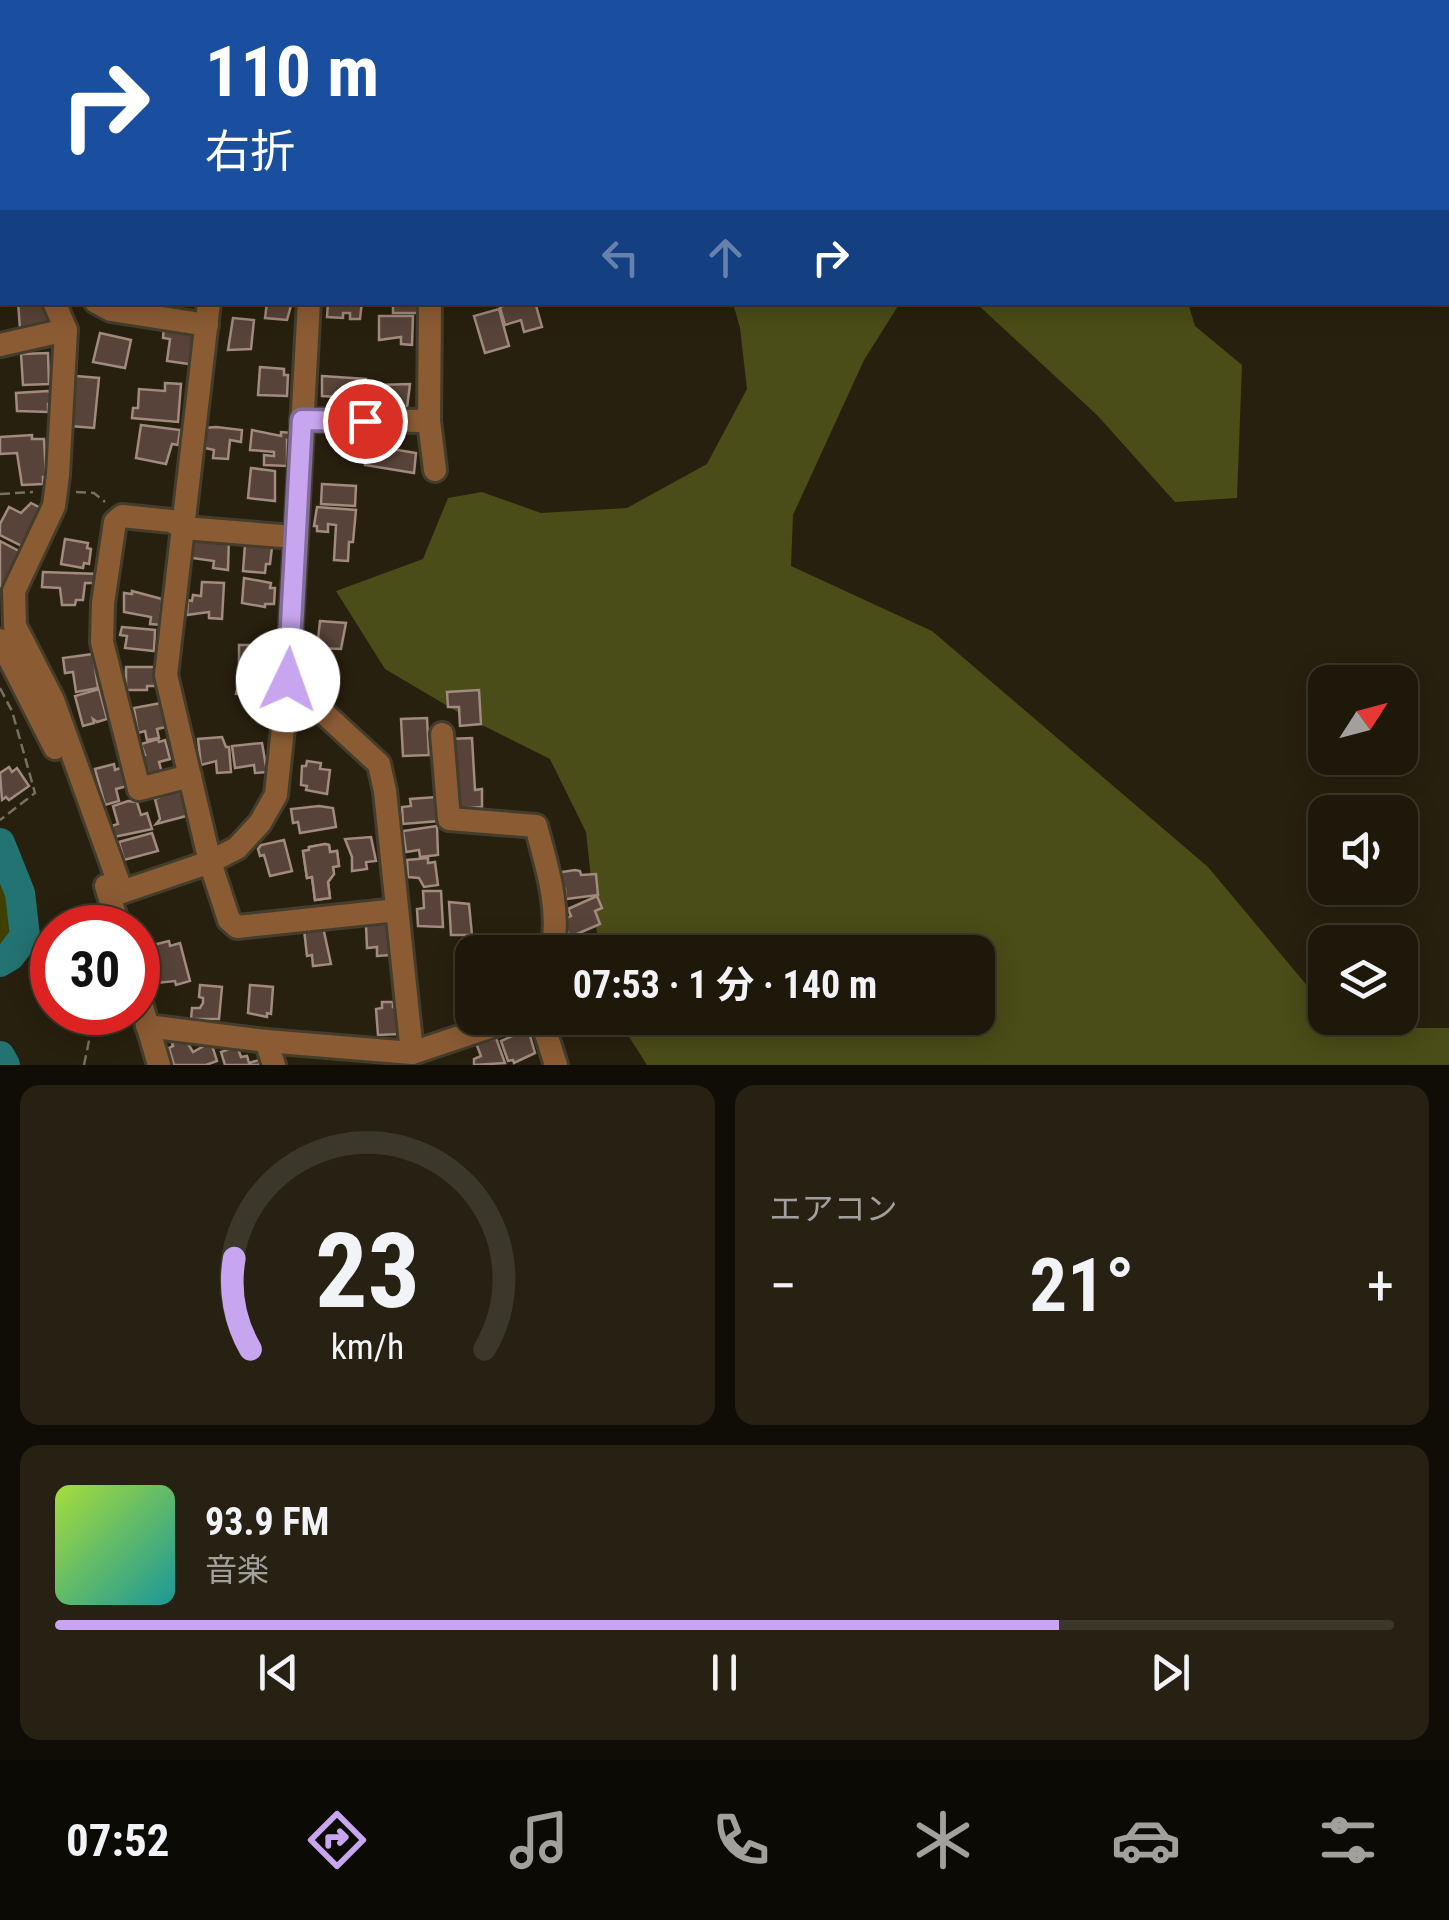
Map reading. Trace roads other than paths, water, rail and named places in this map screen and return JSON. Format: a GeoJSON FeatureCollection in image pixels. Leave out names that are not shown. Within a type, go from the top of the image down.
{"type":"FeatureCollection","features":[{"type":"Feature","properties":{"kind":"street"},"geometry":{"type":"LineString","coordinates":[[55,305],[66,330],[54,506],[14,590],[15,626],[53,700],[109,897]]}},
{"type":"Feature","properties":{"kind":"street"},"geometry":{"type":"LineString","coordinates":[[101,305],[110,310],[208,314],[166,675],[210,862],[228,920],[237,927],[397,910]]}},
{"type":"Feature","properties":{"kind":"street"},"geometry":{"type":"LineString","coordinates":[[109,897],[210,862],[238,848],[260,823],[276,795],[288,680],[309,305]]}},
{"type":"Feature","properties":{"kind":"street"},"geometry":{"type":"LineString","coordinates":[[430,305],[428,421],[435,470]]}},
{"type":"Feature","properties":{"kind":"street"},"geometry":{"type":"LineString","coordinates":[[0,345],[66,330]]}},
{"type":"Feature","properties":{"kind":"street"},"geometry":{"type":"LineString","coordinates":[[302,420],[428,421]]}},
{"type":"Feature","properties":{"kind":"street"},"geometry":{"type":"LineString","coordinates":[[190,776],[139,789],[102,642],[103,603],[115,522],[122,516],[171,521],[184,528],[294,537]]}},
{"type":"Feature","properties":{"kind":"street"},"geometry":{"type":"LineString","coordinates":[[0,640],[43,720],[72,787],[112,905]]}},
{"type":"Feature","properties":{"kind":"street"},"geometry":{"type":"LineString","coordinates":[[288,680],[378,764],[385,790],[412,1052]]}},
{"type":"Feature","properties":{"kind":"street"},"geometry":{"type":"LineString","coordinates":[[442,734],[450,819],[536,826],[550,880],[555,935]]}},
{"type":"Feature","properties":{"kind":"street"},"geometry":{"type":"LineString","coordinates":[[160,1028],[364,1056],[412,1052],[464,1035]]}},
{"type":"Feature","properties":{"kind":"street"},"geometry":{"type":"LineString","coordinates":[[150,1035],[160,1065]]}},
{"type":"Feature","properties":{"kind":"street"},"geometry":{"type":"LineString","coordinates":[[546,1035],[556,1065]]}},
{"type":"Feature","properties":{"kind":"street"},"geometry":{"type":"LineString","coordinates":[[266,1041],[274,1065]]}},
{"type":"Feature","properties":{"kind":"waterway"},"geometry":{"type":"LineString","coordinates":[[0,843],[20,893],[25,936],[10,956],[0,962]]}},
{"type":"Feature","properties":{"kind":"waterway"},"geometry":{"type":"LineString","coordinates":[[0,1056],[5,1065]]}}]}
